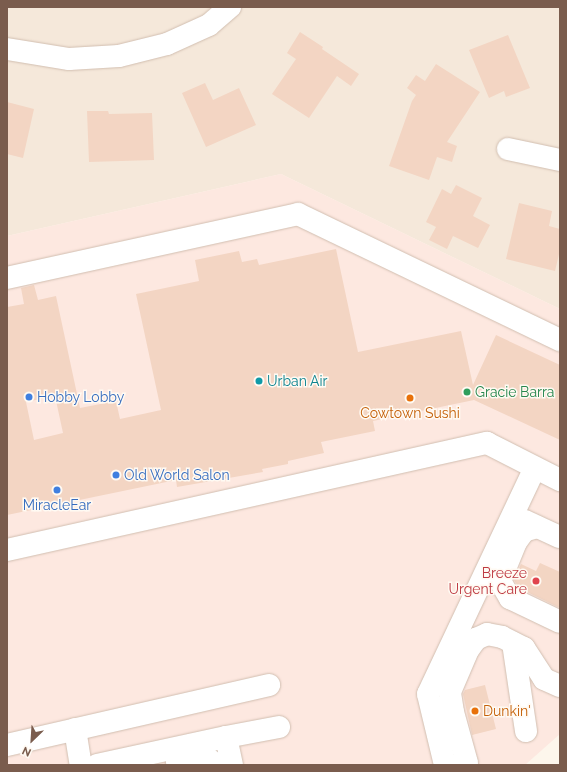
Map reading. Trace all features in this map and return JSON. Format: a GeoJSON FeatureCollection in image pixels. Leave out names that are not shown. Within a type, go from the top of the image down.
{"type":"FeatureCollection","features":[{"type":"Feature","properties":{"kind":"street"},"geometry":{"type":"LineString","coordinates":[[7,49],[68,60],[119,56],[167,44],[210,25],[230,7]]}},
{"type":"Feature","properties":{"kind":"street"},"geometry":{"type":"LineString","coordinates":[[508,149],[560,160]]}},
{"type":"Feature","properties":{"kind":"street"},"geometry":{"type":"LineString","coordinates":[[7,278],[298,214],[560,340]]}},
{"type":"Feature","properties":{"kind":"street"},"geometry":{"type":"LineString","coordinates":[[7,550],[487,443],[560,480]]}},
{"type":"Feature","properties":{"kind":"street"},"geometry":{"type":"LineString","coordinates":[[445,765],[428,694],[535,468]]}},
{"type":"Feature","properties":{"kind":"street"},"geometry":{"type":"LineString","coordinates":[[513,516],[560,537]]}},
{"type":"Feature","properties":{"kind":"street"},"geometry":{"type":"LineString","coordinates":[[537,527],[524,531],[516,542],[500,581],[510,598],[560,622]]}},
{"type":"Feature","properties":{"kind":"street"},"geometry":{"type":"LineString","coordinates":[[462,764],[450,692],[468,650],[476,639],[488,634],[502,638],[524,648],[544,679],[560,686]]}},
{"type":"Feature","properties":{"kind":"street"},"geometry":{"type":"LineString","coordinates":[[513,643],[526,731]]}},
{"type":"Feature","properties":{"kind":"street"},"geometry":{"type":"LineString","coordinates":[[7,745],[269,685]]}},
{"type":"Feature","properties":{"kind":"street"},"geometry":{"type":"LineString","coordinates":[[97,765],[226,737],[279,728]]}},
{"type":"Feature","properties":{"kind":"street"},"geometry":{"type":"LineString","coordinates":[[75,729],[81,765]]}},
{"type":"Feature","properties":{"kind":"street"},"geometry":{"type":"LineString","coordinates":[[226,737],[232,765]]}},
{"type":"Feature","properties":{"kind":"street"},"geometry":{"type":"LineString","coordinates":[[164,765],[205,756],[216,765]]}},
{"type":"Feature","properties":{"kind":"shaded area"},"geometry":{"type":"Polygon","coordinates":[[[7,7],[560,7],[560,309],[281,174],[7,236],[7,7]]]}},
{"type":"Feature","properties":{"kind":"shaded area"},"geometry":{"type":"Polygon","coordinates":[[[281,174],[560,309],[560,734],[525,765],[7,765],[7,236],[281,174]]]}},
{"type":"Feature","properties":{"kind":"building"},"geometry":{"type":"Polygon","coordinates":[[[300,32],[359,74],[351,86],[337,76],[309,118],[272,94],[296,59],[287,53],[300,32]]]}},
{"type":"Feature","properties":{"kind":"building"},"geometry":{"type":"Polygon","coordinates":[[[508,35],[530,88],[506,97],[504,91],[489,98],[469,50],[508,35]]]}},
{"type":"Feature","properties":{"kind":"building"},"geometry":{"type":"Polygon","coordinates":[[[436,64],[480,92],[447,142],[457,146],[452,162],[437,157],[429,180],[389,166],[412,101],[416,95],[407,88],[416,75],[425,81],[436,64]]]}},
{"type":"Feature","properties":{"kind":"building"},"geometry":{"type":"Polygon","coordinates":[[[205,83],[213,100],[239,88],[256,125],[206,147],[182,93],[205,83]]]}},
{"type":"Feature","properties":{"kind":"building"},"geometry":{"type":"Polygon","coordinates":[[[7,102],[34,109],[23,158],[7,154],[7,102]]]}},
{"type":"Feature","properties":{"kind":"building"},"geometry":{"type":"Polygon","coordinates":[[[87,111],[108,111],[109,114],[152,113],[154,160],[89,162],[87,111]]]}},
{"type":"Feature","properties":{"kind":"building"},"geometry":{"type":"Polygon","coordinates":[[[456,185],[482,198],[473,216],[490,225],[478,248],[453,236],[447,249],[429,240],[436,227],[426,222],[442,189],[451,194],[456,185]]]}},
{"type":"Feature","properties":{"kind":"building"},"geometry":{"type":"Polygon","coordinates":[[[519,203],[552,211],[549,226],[560,229],[560,250],[555,271],[506,259],[519,203]]]}},
{"type":"Feature","properties":{"kind":"building"},"geometry":{"type":"Polygon","coordinates":[[[336,249],[358,352],[461,331],[473,385],[496,335],[560,365],[560,440],[474,400],[373,421],[375,431],[321,442],[324,453],[288,461],[288,464],[262,469],[263,472],[177,487],[176,480],[7,515],[7,307],[24,304],[21,288],[34,285],[38,300],[56,296],[80,408],[116,401],[120,419],[161,410],[136,294],[199,281],[195,260],[239,251],[242,262],[257,259],[259,265],[336,249]],[[55,396],[26,402],[34,440],[63,433],[55,396]]]}},
{"type":"Feature","properties":{"kind":"building","name":"Breeze Urgent Care"},"geometry":{"type":"Polygon","coordinates":[[[540,563],[560,572],[560,608],[519,588],[514,580],[521,564],[536,571],[540,563]]]}},
{"type":"Feature","properties":{"kind":"building","name":"Dunkin'"},"geometry":{"type":"Polygon","coordinates":[[[485,685],[496,729],[472,735],[463,694],[465,690],[485,685]]]}},
{"type":"Feature","properties":{"kind":"place","name":"Urban Air"},"geometry":{"type":"Point","coordinates":[259,381]}},
{"type":"Feature","properties":{"kind":"place","name":"Gracie Barra"},"geometry":{"type":"Point","coordinates":[467,392]}},
{"type":"Feature","properties":{"kind":"place","name":"Hobby Lobby"},"geometry":{"type":"Point","coordinates":[29,397]}},
{"type":"Feature","properties":{"kind":"place","name":"Cowtown Sushi"},"geometry":{"type":"Point","coordinates":[410,398]}},
{"type":"Feature","properties":{"kind":"place","name":"Old World Salon"},"geometry":{"type":"Point","coordinates":[116,475]}},
{"type":"Feature","properties":{"kind":"place","name":"MiracleEar"},"geometry":{"type":"Point","coordinates":[57,490]}},
{"type":"Feature","properties":{"kind":"place","name":"Breeze Urgent Care"},"geometry":{"type":"Point","coordinates":[536,581]}},
{"type":"Feature","properties":{"kind":"place","name":"Dunkin'"},"geometry":{"type":"Point","coordinates":[475,711]}}]}
